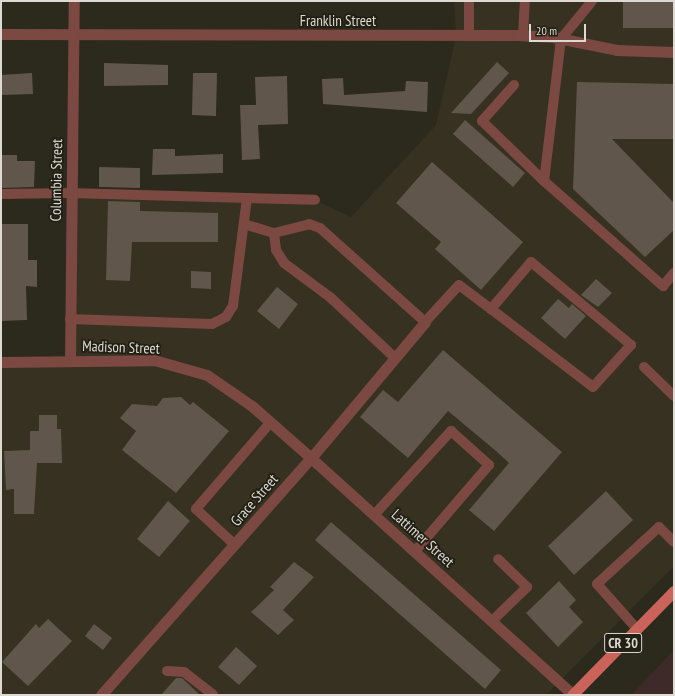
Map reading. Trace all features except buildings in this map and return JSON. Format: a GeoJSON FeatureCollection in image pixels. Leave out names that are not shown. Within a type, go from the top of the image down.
{"type":"FeatureCollection","features":[{"type":"Feature","properties":{"kind":"main road","name":"CR 30"},"geometry":{"type":"LineString","coordinates":[[572,695],[674,591]]}},
{"type":"Feature","properties":{"kind":"street","name":"Columbia Street"},"geometry":{"type":"LineString","coordinates":[[70,360],[70,193],[74,1]]}},
{"type":"Feature","properties":{"kind":"street","name":"Franklin Street"},"geometry":{"type":"LineString","coordinates":[[1,34],[73,36],[523,36],[562,39],[617,50],[674,52]]}},
{"type":"Feature","properties":{"kind":"street","name":"Grace Street"},"geometry":{"type":"LineString","coordinates":[[101,695],[312,458],[425,322]]}},
{"type":"Feature","properties":{"kind":"street","name":"Madison Street"},"geometry":{"type":"LineString","coordinates":[[1,362],[154,360],[207,375],[252,406]]}},
{"type":"Feature","properties":{"kind":"street","name":"Lattimer Street"},"geometry":{"type":"LineString","coordinates":[[252,406],[416,551],[572,695]]}},
{"type":"Feature","properties":{"kind":"lane"},"geometry":{"type":"LineString","coordinates":[[469,1],[469,36]]}},
{"type":"Feature","properties":{"kind":"lane"},"geometry":{"type":"LineString","coordinates":[[523,36],[525,1]]}},
{"type":"Feature","properties":{"kind":"lane"},"geometry":{"type":"LineString","coordinates":[[544,181],[562,39],[592,1]]}},
{"type":"Feature","properties":{"kind":"lane"},"geometry":{"type":"LineString","coordinates":[[514,85],[482,121],[544,181],[662,286],[674,273]]}},
{"type":"Feature","properties":{"kind":"lane"},"geometry":{"type":"LineString","coordinates":[[1,194],[70,193],[315,200]]}},
{"type":"Feature","properties":{"kind":"lane"},"geometry":{"type":"LineString","coordinates":[[70,319],[212,324],[226,317],[233,306],[247,198]]}},
{"type":"Feature","properties":{"kind":"lane"},"geometry":{"type":"LineString","coordinates":[[244,224],[274,234],[309,224],[320,228],[425,322],[459,285],[593,387],[631,345],[531,262],[491,309]]}},
{"type":"Feature","properties":{"kind":"lane"},"geometry":{"type":"LineString","coordinates":[[274,234],[276,250],[284,263],[330,297],[395,358]]}},
{"type":"Feature","properties":{"kind":"lane"},"geometry":{"type":"LineString","coordinates":[[644,368],[674,396]]}},
{"type":"Feature","properties":{"kind":"lane"},"geometry":{"type":"LineString","coordinates":[[235,545],[196,509],[270,423]]}},
{"type":"Feature","properties":{"kind":"lane"},"geometry":{"type":"LineString","coordinates":[[375,514],[451,431],[489,465],[416,551]]}},
{"type":"Feature","properties":{"kind":"lane"},"geometry":{"type":"LineString","coordinates":[[637,629],[597,584],[659,526],[674,542]]}},
{"type":"Feature","properties":{"kind":"lane"},"geometry":{"type":"LineString","coordinates":[[492,621],[527,587],[498,559]]}},
{"type":"Feature","properties":{"kind":"lane"},"geometry":{"type":"LineString","coordinates":[[167,670],[184,672],[213,695]]}},
{"type":"Feature","properties":{"kind":"shaded area"},"geometry":{"type":"Polygon","coordinates":[[[454,1],[674,1],[674,566],[546,695],[1,695],[1,362],[70,359],[70,193],[315,200],[351,217],[436,125],[456,36],[454,1]]]}},
{"type":"Feature","properties":{"kind":"shaded area"},"geometry":{"type":"Polygon","coordinates":[[[674,650],[674,695],[631,695],[674,650]]]}}]}
